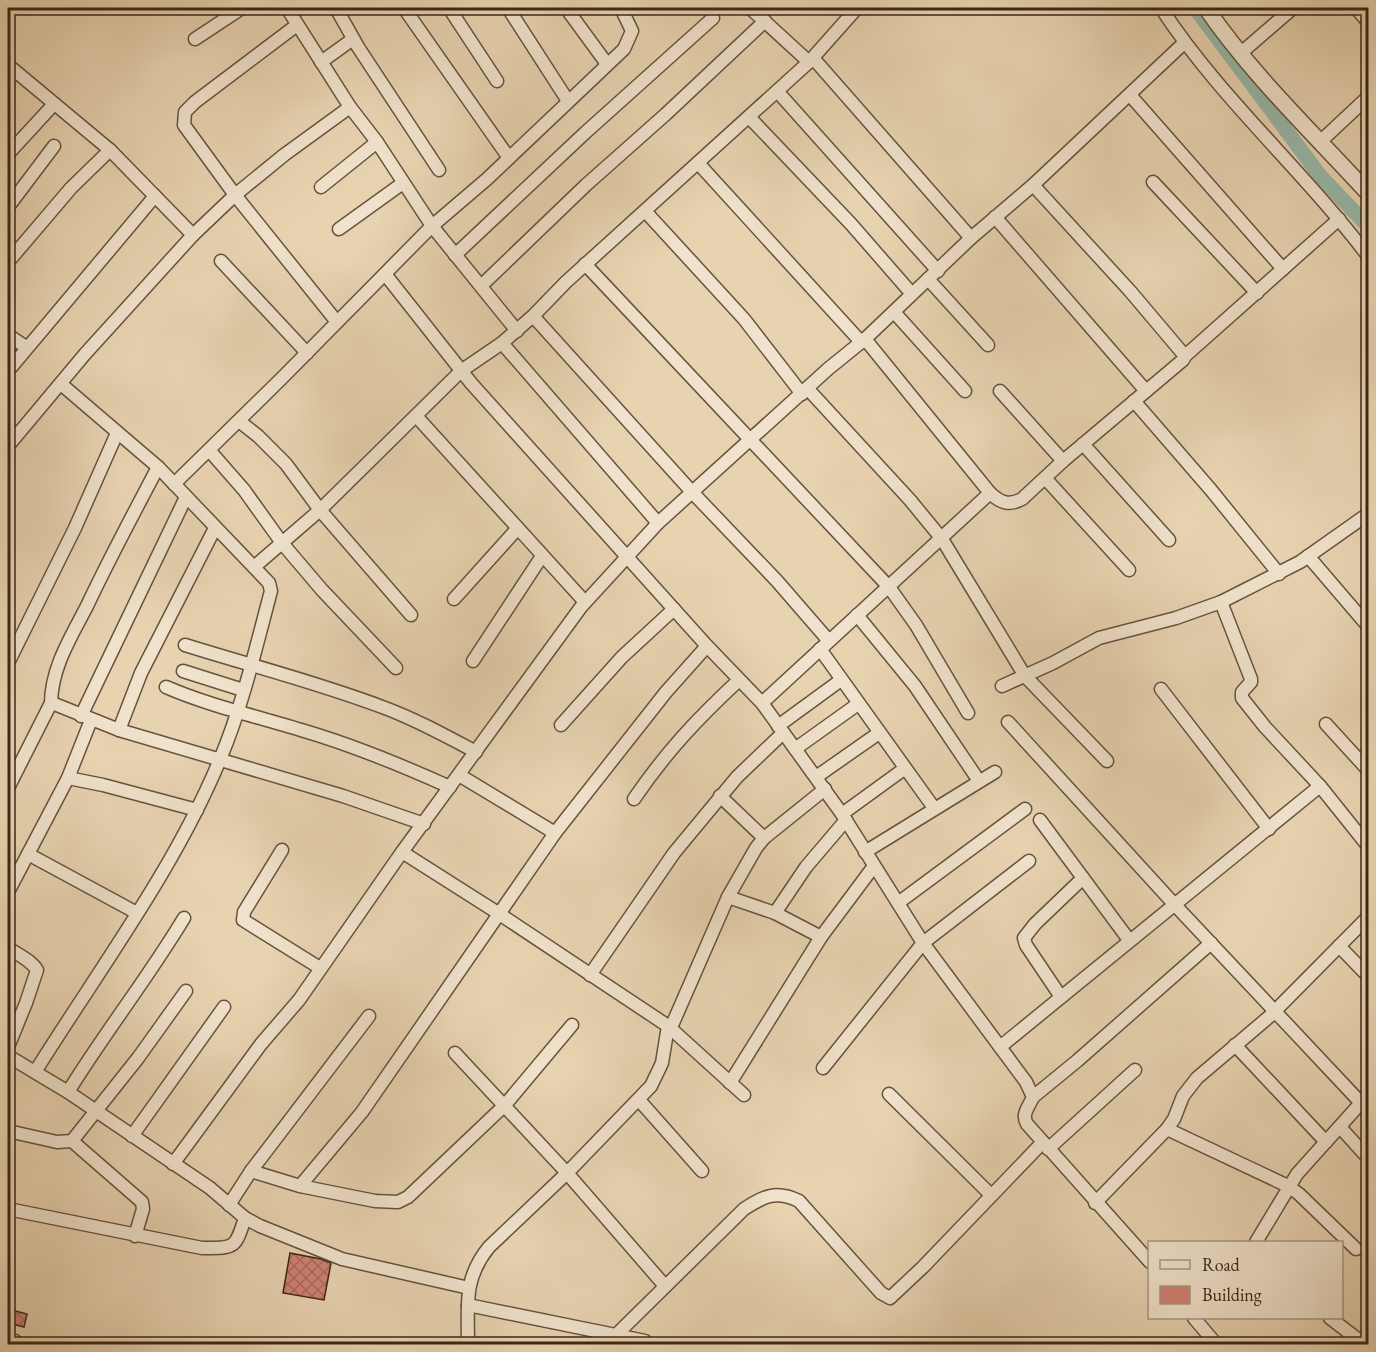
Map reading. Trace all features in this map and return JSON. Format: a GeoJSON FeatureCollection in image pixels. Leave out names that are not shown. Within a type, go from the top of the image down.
{"type":"FeatureCollection","features":[{"type":"Feature","properties":{"kind":"highway"},"geometry":{"type":"LineString","coordinates":[[8,1343],[13,1344]]}},
{"type":"Feature","properties":{"kind":"street"},"geometry":{"type":"LineString","coordinates":[[195,39],[242,8]]}},
{"type":"Feature","properties":{"kind":"street"},"geometry":{"type":"LineString","coordinates":[[287,8],[350,107],[377,142],[432,226],[517,331]]}},
{"type":"Feature","properties":{"kind":"street"},"geometry":{"type":"LineString","coordinates":[[337,8],[354,39],[439,170]]}},
{"type":"Feature","properties":{"kind":"street"},"geometry":{"type":"LineString","coordinates":[[404,8],[509,158]]}},
{"type":"Feature","properties":{"kind":"street"},"geometry":{"type":"LineString","coordinates":[[449,8],[497,81]]}},
{"type":"Feature","properties":{"kind":"street"},"geometry":{"type":"LineString","coordinates":[[508,8],[568,101]]}},
{"type":"Feature","properties":{"kind":"street"},"geometry":{"type":"LineString","coordinates":[[566,8],[607,64]]}},
{"type":"Feature","properties":{"kind":"street"},"geometry":{"type":"LineString","coordinates":[[174,484],[432,226],[509,158],[624,49],[632,31],[621,8]]}},
{"type":"Feature","properties":{"kind":"street"},"geometry":{"type":"LineString","coordinates":[[750,8],[811,60],[971,238]]}},
{"type":"Feature","properties":{"kind":"street"},"geometry":{"type":"LineString","coordinates":[[254,567],[320,510],[417,417],[461,371],[517,331],[585,264],[811,60],[857,8]]}},
{"type":"Feature","properties":{"kind":"street"},"geometry":{"type":"LineString","coordinates":[[1161,8],[1184,44],[1339,219],[1368,256]]}},
{"type":"Feature","properties":{"kind":"street"},"geometry":{"type":"LineString","coordinates":[[1206,8],[1223,33],[1306,129],[1321,141],[1368,193]]}},
{"type":"Feature","properties":{"kind":"street"},"geometry":{"type":"LineString","coordinates":[[1241,53],[1293,8]]}},
{"type":"Feature","properties":{"kind":"street"},"geometry":{"type":"LineString","coordinates":[[1356,8],[1368,22]]}},
{"type":"Feature","properties":{"kind":"street"},"geometry":{"type":"LineString","coordinates":[[455,255],[585,132],[713,18]]}},
{"type":"Feature","properties":{"kind":"street"},"geometry":{"type":"LineString","coordinates":[[481,286],[586,184],[666,114],[765,21]]}},
{"type":"Feature","properties":{"kind":"street"},"geometry":{"type":"LineString","coordinates":[[297,25],[195,102],[185,112],[183,118],[186,129],[235,195],[337,322]]}},
{"type":"Feature","properties":{"kind":"street"},"geometry":{"type":"LineString","coordinates":[[321,62],[354,39]]}},
{"type":"Feature","properties":{"kind":"street"},"geometry":{"type":"LineString","coordinates":[[173,1164],[261,1044],[299,1000],[402,852],[585,602],[658,523],[863,341],[971,238],[1033,185],[1184,44]]}},
{"type":"Feature","properties":{"kind":"street"},"geometry":{"type":"LineString","coordinates":[[8,64],[110,150],[193,235]]}},
{"type":"Feature","properties":{"kind":"street"},"geometry":{"type":"LineString","coordinates":[[777,91],[933,275],[988,345]]}},
{"type":"Feature","properties":{"kind":"street"},"geometry":{"type":"LineString","coordinates":[[1130,95],[1283,269]]}},
{"type":"Feature","properties":{"kind":"street"},"geometry":{"type":"LineString","coordinates":[[1321,141],[1368,96]]}},
{"type":"Feature","properties":{"kind":"street"},"geometry":{"type":"LineString","coordinates":[[8,154],[54,104]]}},
{"type":"Feature","properties":{"kind":"street"},"geometry":{"type":"LineString","coordinates":[[9,442],[193,235],[235,195],[284,155],[350,107]]}},
{"type":"Feature","properties":{"kind":"street"},"geometry":{"type":"LineString","coordinates":[[749,117],[851,224],[912,294]]}},
{"type":"Feature","properties":{"kind":"street"},"geometry":{"type":"LineString","coordinates":[[321,186],[377,142]]}},
{"type":"Feature","properties":{"kind":"street"},"geometry":{"type":"LineString","coordinates":[[8,207],[54,146]]}},
{"type":"Feature","properties":{"kind":"street"},"geometry":{"type":"LineString","coordinates":[[8,262],[71,188],[110,150]]}},
{"type":"Feature","properties":{"kind":"street"},"geometry":{"type":"LineString","coordinates":[[698,163],[863,341],[990,493],[1000,501],[1014,503],[1183,360],[1339,219]]}},
{"type":"Feature","properties":{"kind":"street"},"geometry":{"type":"LineString","coordinates":[[339,229],[403,183]]}},
{"type":"Feature","properties":{"kind":"street"},"geometry":{"type":"LineString","coordinates":[[1153,183],[1257,293]]}},
{"type":"Feature","properties":{"kind":"street"},"geometry":{"type":"LineString","coordinates":[[1033,185],[1130,291],[1185,356]]}},
{"type":"Feature","properties":{"kind":"street"},"geometry":{"type":"LineString","coordinates":[[8,371],[154,196]]}},
{"type":"Feature","properties":{"kind":"street"},"geometry":{"type":"LineString","coordinates":[[645,210],[744,319],[805,391],[910,500],[942,539],[1024,676],[1107,761]]}},
{"type":"Feature","properties":{"kind":"street"},"geometry":{"type":"LineString","coordinates":[[995,217],[1146,391]]}},
{"type":"Feature","properties":{"kind":"street"},"geometry":{"type":"LineString","coordinates":[[220,261],[307,353]]}},
{"type":"Feature","properties":{"kind":"street"},"geometry":{"type":"LineString","coordinates":[[585,264],[889,587],[916,625],[968,713]]}},
{"type":"Feature","properties":{"kind":"street"},"geometry":{"type":"LineString","coordinates":[[385,274],[461,371],[626,557],[762,703],[844,817],[923,943],[1026,1082],[1033,1097]]}},
{"type":"Feature","properties":{"kind":"street"},"geometry":{"type":"LineString","coordinates":[[894,312],[965,391]]}},
{"type":"Feature","properties":{"kind":"street"},"geometry":{"type":"LineString","coordinates":[[533,316],[692,492],[777,581],[824,645],[841,680],[934,808]]}},
{"type":"Feature","properties":{"kind":"street"},"geometry":{"type":"LineString","coordinates":[[8,335],[26,347]]}},
{"type":"Feature","properties":{"kind":"street"},"geometry":{"type":"LineString","coordinates":[[502,343],[658,523]]}},
{"type":"Feature","properties":{"kind":"street"},"geometry":{"type":"LineString","coordinates":[[35,1072],[137,913],[197,810],[221,758],[238,712],[271,591],[269,583],[158,467],[61,384]]}},
{"type":"Feature","properties":{"kind":"street"},"geometry":{"type":"LineString","coordinates":[[1000,391],[1063,461]]}},
{"type":"Feature","properties":{"kind":"street"},"geometry":{"type":"LineString","coordinates":[[1134,401],[1211,490],[1279,574]]}},
{"type":"Feature","properties":{"kind":"street"},"geometry":{"type":"LineString","coordinates":[[417,417],[585,602]]}},
{"type":"Feature","properties":{"kind":"street"},"geometry":{"type":"LineString","coordinates":[[239,420],[282,458],[320,510],[411,615]]}},
{"type":"Feature","properties":{"kind":"street"},"geometry":{"type":"LineString","coordinates":[[8,663],[75,528],[117,433]]}},
{"type":"Feature","properties":{"kind":"street"},"geometry":{"type":"LineString","coordinates":[[1083,444],[1169,540]]}},
{"type":"Feature","properties":{"kind":"street"},"geometry":{"type":"LineString","coordinates":[[209,450],[244,490],[282,543],[322,590],[396,668]]}},
{"type":"Feature","properties":{"kind":"street"},"geometry":{"type":"LineString","coordinates":[[8,788],[51,704],[51,690],[56,671],[158,467]]}},
{"type":"Feature","properties":{"kind":"street"},"geometry":{"type":"LineString","coordinates":[[1045,478],[1129,570]]}},
{"type":"Feature","properties":{"kind":"street"},"geometry":{"type":"LineString","coordinates":[[762,703],[990,493]]}},
{"type":"Feature","properties":{"kind":"street"},"geometry":{"type":"LineString","coordinates":[[8,892],[68,778],[86,718],[186,497]]}},
{"type":"Feature","properties":{"kind":"street"},"geometry":{"type":"LineString","coordinates":[[1002,686],[1053,663],[1099,638],[1176,618],[1221,602],[1279,574],[1368,514]]}},
{"type":"Feature","properties":{"kind":"street"},"geometry":{"type":"LineString","coordinates":[[119,730],[141,673],[215,528]]}},
{"type":"Feature","properties":{"kind":"street"},"geometry":{"type":"LineString","coordinates":[[454,599],[517,529]]}},
{"type":"Feature","properties":{"kind":"street"},"geometry":{"type":"LineString","coordinates":[[473,661],[542,556]]}},
{"type":"Feature","properties":{"kind":"street"},"geometry":{"type":"LineString","coordinates":[[1308,556],[1368,626]]}},
{"type":"Feature","properties":{"kind":"street"},"geometry":{"type":"LineString","coordinates":[[1221,602],[1251,679],[1242,692],[1242,698],[1265,727],[1320,786],[1368,846]]}},
{"type":"Feature","properties":{"kind":"street"},"geometry":{"type":"LineString","coordinates":[[561,725],[622,657],[674,609]]}},
{"type":"Feature","properties":{"kind":"street"},"geometry":{"type":"LineString","coordinates":[[856,615],[915,686],[979,781]]}},
{"type":"Feature","properties":{"kind":"street"},"geometry":{"type":"LineString","coordinates":[[185,645],[326,687],[387,709],[440,732],[476,752]]}},
{"type":"Feature","properties":{"kind":"street"},"geometry":{"type":"LineString","coordinates":[[300,1186],[362,1112],[555,833],[666,692],[707,646]]}},
{"type":"Feature","properties":{"kind":"street"},"geometry":{"type":"LineString","coordinates":[[183,671],[243,690]]}},
{"type":"Feature","properties":{"kind":"street"},"geometry":{"type":"LineString","coordinates":[[634,799],[654,769],[685,732],[739,680]]}},
{"type":"Feature","properties":{"kind":"street"},"geometry":{"type":"LineString","coordinates":[[590,975],[653,881],[720,796],[780,729],[841,680]]}},
{"type":"Feature","properties":{"kind":"street"},"geometry":{"type":"LineString","coordinates":[[166,687],[197,701],[303,730],[383,757],[450,787]]}},
{"type":"Feature","properties":{"kind":"street"},"geometry":{"type":"LineString","coordinates":[[1161,689],[1269,828]]}},
{"type":"Feature","properties":{"kind":"street"},"geometry":{"type":"LineString","coordinates":[[51,704],[119,730],[221,758],[344,796],[424,824]]}},
{"type":"Feature","properties":{"kind":"street"},"geometry":{"type":"LineString","coordinates":[[795,748],[858,704]]}},
{"type":"Feature","properties":{"kind":"street"},"geometry":{"type":"LineString","coordinates":[[1008,722],[1275,1011],[1365,1099],[1297,1174],[1257,1241]]}},
{"type":"Feature","properties":{"kind":"street"},"geometry":{"type":"LineString","coordinates":[[1326,724],[1368,770]]}},
{"type":"Feature","properties":{"kind":"street"},"geometry":{"type":"LineString","coordinates":[[816,777],[879,733]]}},
{"type":"Feature","properties":{"kind":"street"},"geometry":{"type":"LineString","coordinates":[[776,913],[806,867],[844,817],[904,769]]}},
{"type":"Feature","properties":{"kind":"street"},"geometry":{"type":"LineString","coordinates":[[865,852],[995,772]]}},
{"type":"Feature","properties":{"kind":"street"},"geometry":{"type":"LineString","coordinates":[[459,775],[555,833]]}},
{"type":"Feature","properties":{"kind":"street"},"geometry":{"type":"LineString","coordinates":[[68,778],[197,810]]}},
{"type":"Feature","properties":{"kind":"street"},"geometry":{"type":"LineString","coordinates":[[1000,1047],[1320,786]]}},
{"type":"Feature","properties":{"kind":"street"},"geometry":{"type":"LineString","coordinates":[[468,1344],[468,1305],[473,1271],[489,1247],[639,1100],[658,1074],[668,1026],[673,1023],[728,897],[764,838],[825,789]]}},
{"type":"Feature","properties":{"kind":"street"},"geometry":{"type":"LineString","coordinates":[[720,796],[764,838]]}},
{"type":"Feature","properties":{"kind":"street"},"geometry":{"type":"LineString","coordinates":[[898,903],[1025,809]]}},
{"type":"Feature","properties":{"kind":"street"},"geometry":{"type":"LineString","coordinates":[[1040,820],[1130,940]]}},
{"type":"Feature","properties":{"kind":"street"},"geometry":{"type":"LineString","coordinates":[[282,850],[244,912],[243,920],[320,968]]}},
{"type":"Feature","properties":{"kind":"street"},"geometry":{"type":"LineString","coordinates":[[402,852],[668,1026],[744,1095]]}},
{"type":"Feature","properties":{"kind":"street"},"geometry":{"type":"LineString","coordinates":[[28,854],[137,913]]}},
{"type":"Feature","properties":{"kind":"street"},"geometry":{"type":"LineString","coordinates":[[823,1068],[923,943],[1029,861]]}},
{"type":"Feature","properties":{"kind":"street"},"geometry":{"type":"LineString","coordinates":[[730,1083],[821,938],[874,866]]}},
{"type":"Feature","properties":{"kind":"street"},"geometry":{"type":"LineString","coordinates":[[1061,997],[1026,945],[1024,938],[1035,924],[1083,878]]}},
{"type":"Feature","properties":{"kind":"street"},"geometry":{"type":"LineString","coordinates":[[728,897],[776,913],[821,938]]}},
{"type":"Feature","properties":{"kind":"street"},"geometry":{"type":"LineString","coordinates":[[1095,1203],[1167,1129],[1174,1119],[1183,1096],[1197,1078],[1275,1011],[1368,917]]}},
{"type":"Feature","properties":{"kind":"street"},"geometry":{"type":"LineString","coordinates":[[68,1092],[92,1053],[163,953],[184,918]]}},
{"type":"Feature","properties":{"kind":"street"},"geometry":{"type":"LineString","coordinates":[[1148,1261],[1045,1146],[1024,1117],[1033,1097],[1211,943]]}},
{"type":"Feature","properties":{"kind":"street"},"geometry":{"type":"LineString","coordinates":[[1339,946],[1368,976]]}},
{"type":"Feature","properties":{"kind":"street"},"geometry":{"type":"LineString","coordinates":[[8,948],[35,966],[37,970],[8,1047]]}},
{"type":"Feature","properties":{"kind":"street"},"geometry":{"type":"LineString","coordinates":[[72,1141],[186,991]]}},
{"type":"Feature","properties":{"kind":"street"},"geometry":{"type":"LineString","coordinates":[[132,1136],[224,1007]]}},
{"type":"Feature","properties":{"kind":"street"},"geometry":{"type":"LineString","coordinates":[[229,1205],[251,1171],[369,1016]]}},
{"type":"Feature","properties":{"kind":"street"},"geometry":{"type":"LineString","coordinates":[[251,1171],[300,1186],[375,1201],[398,1202],[408,1197],[505,1106],[572,1025]]}},
{"type":"Feature","properties":{"kind":"street"},"geometry":{"type":"LineString","coordinates":[[1235,1045],[1326,1142]]}},
{"type":"Feature","properties":{"kind":"street"},"geometry":{"type":"LineString","coordinates":[[456,1053],[567,1173],[665,1286]]}},
{"type":"Feature","properties":{"kind":"street"},"geometry":{"type":"LineString","coordinates":[[8,1056],[68,1092],[210,1188],[245,1218],[260,1226],[342,1258],[470,1288]]}},
{"type":"Feature","properties":{"kind":"street"},"geometry":{"type":"LineString","coordinates":[[616,1335],[744,1209],[767,1196],[780,1194],[790,1196],[805,1206],[881,1293],[890,1298],[923,1267],[991,1195],[1135,1070]]}},
{"type":"Feature","properties":{"kind":"street"},"geometry":{"type":"LineString","coordinates":[[889,1094],[991,1195]]}},
{"type":"Feature","properties":{"kind":"street"},"geometry":{"type":"LineString","coordinates":[[639,1100],[702,1171]]}},
{"type":"Feature","properties":{"kind":"street"},"geometry":{"type":"LineString","coordinates":[[1340,1127],[1368,1158]]}},
{"type":"Feature","properties":{"kind":"street"},"geometry":{"type":"LineString","coordinates":[[1167,1129],[1288,1186],[1356,1249]]}},
{"type":"Feature","properties":{"kind":"street"},"geometry":{"type":"LineString","coordinates":[[8,1131],[57,1142],[72,1141],[142,1202],[143,1209],[135,1236]]}},
{"type":"Feature","properties":{"kind":"street"},"geometry":{"type":"LineString","coordinates":[[8,1209],[202,1248],[230,1247],[238,1241],[245,1218]]}},
{"type":"Feature","properties":{"kind":"street"},"geometry":{"type":"LineString","coordinates":[[468,1305],[645,1341]]}},
{"type":"Feature","properties":{"kind":"street"},"geometry":{"type":"LineString","coordinates":[[1333,1319],[1364,1344]]}},
{"type":"Feature","properties":{"kind":"street"},"geometry":{"type":"LineString","coordinates":[[1200,1320],[1216,1344]]}},
{"type":"Feature","properties":{"kind":"building"},"geometry":{"type":"Polygon","coordinates":[[[290,1253],[331,1263],[324,1300],[283,1293],[290,1253]]]}},
{"type":"Feature","properties":{"kind":"building"},"geometry":{"type":"Polygon","coordinates":[[[8,1309],[27,1314],[24,1327],[8,1323],[8,1309]]]}},
{"type":"Feature","properties":{"kind":"waterway"},"geometry":{"type":"LineString","coordinates":[[1195,8],[1321,177],[1368,226]]}}]}
